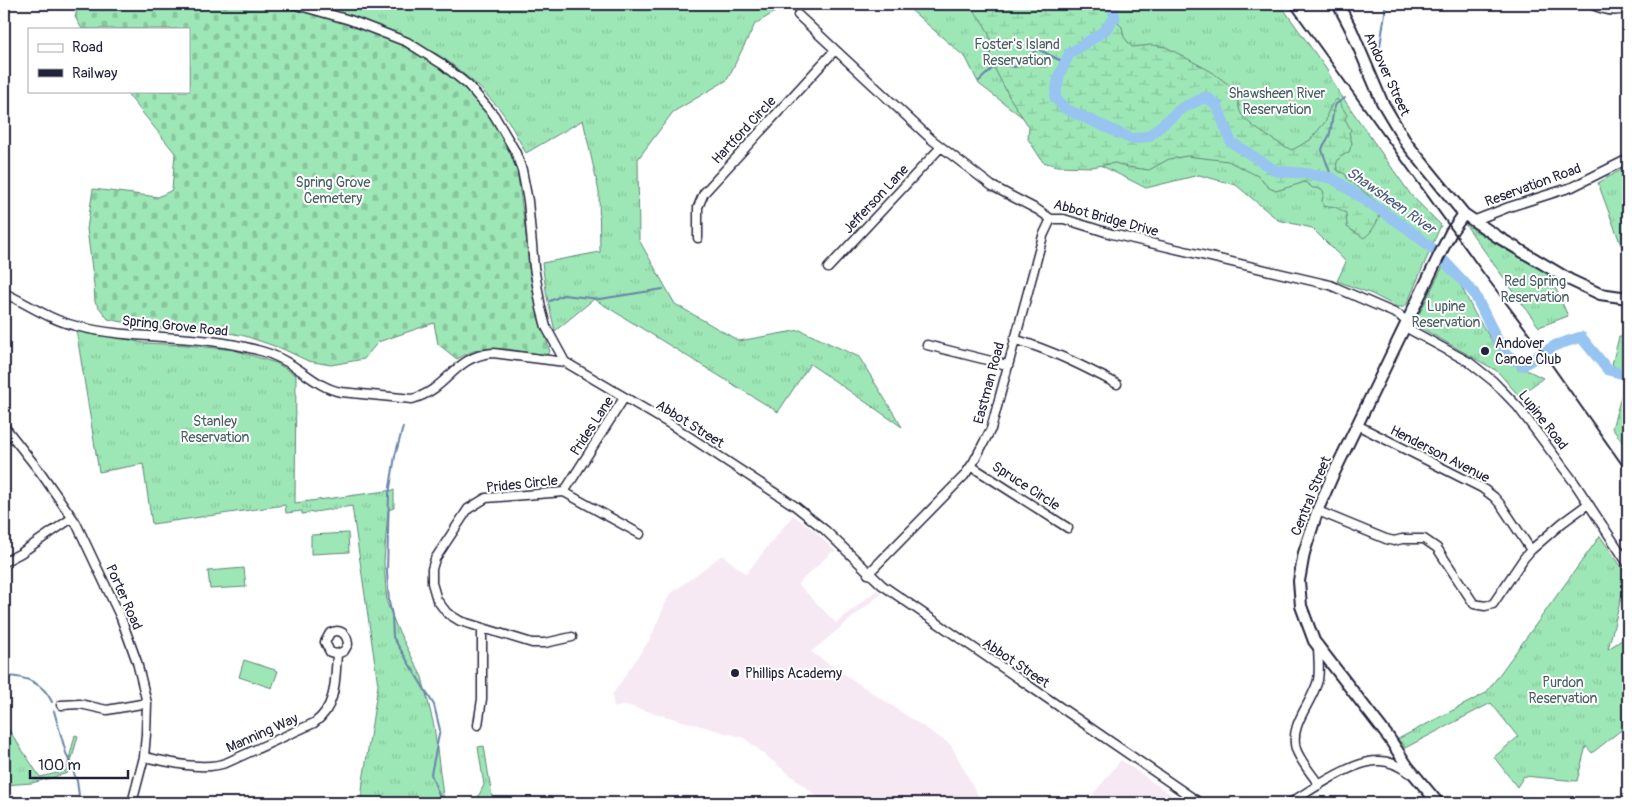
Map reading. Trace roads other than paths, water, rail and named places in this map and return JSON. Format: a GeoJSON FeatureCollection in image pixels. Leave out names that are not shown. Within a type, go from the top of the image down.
{"type":"FeatureCollection","features":[{"type":"Feature","properties":{"kind":"main road","name":"Andover Street"},"geometry":{"type":"LineString","coordinates":[[1338,4],[1351,29],[1382,102],[1407,144],[1464,214],[1498,237],[1570,280],[1600,294],[1628,298]]}},
{"type":"Feature","properties":{"kind":"main road","name":"Central Street"},"geometry":{"type":"LineString","coordinates":[[1438,803],[1417,778],[1318,645],[1300,606],[1299,581],[1304,553],[1318,511],[1436,260],[1451,232],[1464,214]]}},
{"type":"Feature","properties":{"kind":"street"},"geometry":{"type":"LineString","coordinates":[[293,4],[364,25],[407,42],[442,64],[468,84],[494,115],[515,151],[522,170],[528,201],[540,308],[546,327],[565,362]]}},
{"type":"Feature","properties":{"kind":"street"},"geometry":{"type":"LineString","coordinates":[[1591,4],[1609,10],[1628,8]]}},
{"type":"Feature","properties":{"kind":"street","name":"Abbot Bridge Drive"},"geometry":{"type":"LineString","coordinates":[[798,15],[941,147],[992,186],[1038,210],[1051,219],[1064,219],[1112,234],[1330,285],[1399,315],[1406,324]]}},
{"type":"Feature","properties":{"kind":"street","name":"Hartford Circle"},"geometry":{"type":"LineString","coordinates":[[698,238],[698,207],[704,193],[835,50]]}},
{"type":"Feature","properties":{"kind":"street","name":"Jefferson Lane"},"geometry":{"type":"LineString","coordinates":[[828,268],[941,147]]}},
{"type":"Feature","properties":{"kind":"street","name":"Reservation Road"},"geometry":{"type":"LineString","coordinates":[[1474,220],[1572,187],[1628,159]]}},
{"type":"Feature","properties":{"kind":"street","name":"Eastman Road"},"geometry":{"type":"LineString","coordinates":[[868,574],[964,476],[991,429],[1043,236],[1051,219]]}},
{"type":"Feature","properties":{"kind":"street","name":"Spring Grove Road"},"geometry":{"type":"LineString","coordinates":[[4,293],[53,318],[78,327],[120,333],[209,340],[259,350],[285,361],[321,384],[341,392],[412,399],[422,396],[440,384],[464,362],[485,354],[494,353],[565,362]]}},
{"type":"Feature","properties":{"kind":"street","name":"Lupine Road"},"geometry":{"type":"LineString","coordinates":[[1406,324],[1469,362],[1493,381],[1529,420],[1627,560]]}},
{"type":"Feature","properties":{"kind":"street"},"geometry":{"type":"LineString","coordinates":[[1014,339],[1048,350],[1117,384]]}},
{"type":"Feature","properties":{"kind":"street"},"geometry":{"type":"LineString","coordinates":[[927,345],[1008,365]]}},
{"type":"Feature","properties":{"kind":"street","name":"Abbot Street"},"geometry":{"type":"LineString","coordinates":[[565,362],[670,424],[795,506],[830,534],[882,586],[1200,803]]}},
{"type":"Feature","properties":{"kind":"street","name":"Prides Lane"},"geometry":{"type":"LineString","coordinates":[[564,492],[624,398]]}},
{"type":"Feature","properties":{"kind":"street","name":"Henderson Avenue"},"geometry":{"type":"LineString","coordinates":[[1357,425],[1482,488],[1494,497],[1531,550]]}},
{"type":"Feature","properties":{"kind":"street","name":"Porter Road"},"geometry":{"type":"LineString","coordinates":[[4,426],[41,472],[76,523],[121,618],[137,662],[147,703],[144,758],[132,803]]}},
{"type":"Feature","properties":{"kind":"street","name":"Spruce Circle"},"geometry":{"type":"LineString","coordinates":[[971,466],[1068,528]]}},
{"type":"Feature","properties":{"kind":"street","name":"Prides Circle"},"geometry":{"type":"LineString","coordinates":[[572,637],[545,643],[532,643],[460,621],[446,613],[437,600],[432,583],[432,569],[435,558],[468,509],[486,498],[564,492],[640,534]]}},
{"type":"Feature","properties":{"kind":"street"},"geometry":{"type":"LineString","coordinates":[[1318,511],[1394,541],[1424,539],[1436,548],[1474,604],[1485,606],[1493,604],[1531,550],[1588,504]]}},
{"type":"Feature","properties":{"kind":"street"},"geometry":{"type":"LineString","coordinates":[[4,562],[21,553],[72,518]]}},
{"type":"Feature","properties":{"kind":"street"},"geometry":{"type":"LineString","coordinates":[[478,725],[482,699],[482,628]]}},
{"type":"Feature","properties":{"kind":"street"},"geometry":{"type":"LineString","coordinates":[[1318,645],[1318,679],[1301,715],[1294,738],[1297,752],[1319,785]]}},
{"type":"Feature","properties":{"kind":"street","name":"Manning Way"},"geometry":{"type":"LineString","coordinates":[[144,758],[200,766],[214,766],[228,762],[314,723],[324,715],[332,700],[337,654]]}},
{"type":"Feature","properties":{"kind":"street"},"geometry":{"type":"LineString","coordinates":[[61,705],[80,704],[107,710],[147,703]]}},
{"type":"Feature","properties":{"kind":"street"},"geometry":{"type":"LineString","coordinates":[[1290,803],[1343,772],[1377,760],[1395,764],[1417,778]]}},
{"type":"Feature","properties":{"kind":"waterway","name":"Shawsheen River"},"geometry":{"type":"LineString","coordinates":[[1112,4],[1115,18],[1104,31],[1069,54],[1059,76],[1055,98],[1066,109],[1132,139],[1149,136],[1182,108],[1206,97],[1217,105],[1231,142],[1276,171],[1332,178],[1407,228],[1432,248],[1474,293],[1504,353],[1523,365],[1556,345],[1581,337],[1608,370],[1628,375]]}},
{"type":"Feature","properties":{"kind":"waterway"},"geometry":{"type":"LineString","coordinates":[[1379,53],[1385,4]]}},
{"type":"Feature","properties":{"kind":"waterway"},"geometry":{"type":"LineString","coordinates":[[979,81],[997,64],[1015,67],[1038,49],[1065,63]]}},
{"type":"Feature","properties":{"kind":"waterway"},"geometry":{"type":"LineString","coordinates":[[1332,178],[1322,150],[1329,136],[1336,104],[1345,98]]}},
{"type":"Feature","properties":{"kind":"waterway"},"geometry":{"type":"LineString","coordinates":[[550,301],[563,295],[600,299],[663,289]]}},
{"type":"Feature","properties":{"kind":"waterway"},"geometry":{"type":"LineString","coordinates":[[403,427],[395,456],[389,494],[387,572],[389,602],[392,615],[393,637],[434,705],[440,730],[431,774],[442,803]]}},
{"type":"Feature","properties":{"kind":"waterway"},"geometry":{"type":"LineString","coordinates":[[4,676],[19,677],[38,685],[52,702]]}},
{"type":"Feature","properties":{"kind":"waterway"},"geometry":{"type":"LineString","coordinates":[[54,711],[66,753],[77,781],[80,803]]}},
{"type":"Feature","properties":{"kind":"railway"},"geometry":{"type":"LineString","coordinates":[[1289,4],[1484,274],[1537,344],[1628,473]]}},
{"type":"Feature","properties":{"kind":"place","name":"Andover Canoe Club"},"geometry":{"type":"Point","coordinates":[1485,351]}},
{"type":"Feature","properties":{"kind":"place","name":"Phillips Academy"},"geometry":{"type":"Point","coordinates":[735,673]}},
{"type":"Feature","properties":{"kind":"park label","name":"Foster's Island Reservation"},"geometry":{"type":"Point","coordinates":[1017,52]}},
{"type":"Feature","properties":{"kind":"park label","name":"Shawsheen River Reservation"},"geometry":{"type":"Point","coordinates":[1277,102]}},
{"type":"Feature","properties":{"kind":"park label","name":"Spring Grove Cemetery"},"geometry":{"type":"Point","coordinates":[333,190]}},
{"type":"Feature","properties":{"kind":"park label","name":"Red Spring Reservation"},"geometry":{"type":"Point","coordinates":[1535,290]}},
{"type":"Feature","properties":{"kind":"park label","name":"Lupine Reservation"},"geometry":{"type":"Point","coordinates":[1446,314]}},
{"type":"Feature","properties":{"kind":"park label","name":"Stanley Reservation"},"geometry":{"type":"Point","coordinates":[215,430]}},
{"type":"Feature","properties":{"kind":"park label","name":"Purdon Reservation"},"geometry":{"type":"Point","coordinates":[1563,690]}}]}
